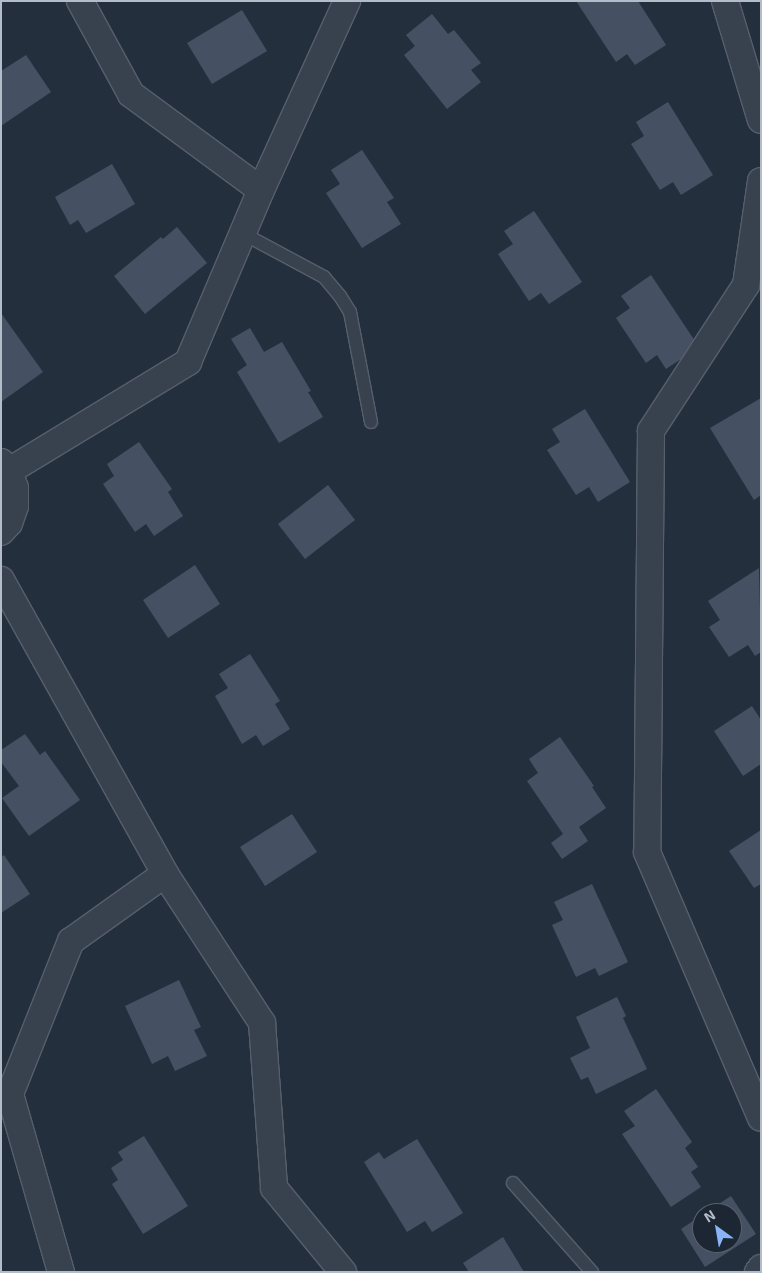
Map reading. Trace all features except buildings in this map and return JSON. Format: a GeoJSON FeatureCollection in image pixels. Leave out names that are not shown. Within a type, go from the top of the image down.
{"type":"FeatureCollection","features":[{"type":"Feature","properties":{"kind":"street"},"geometry":{"type":"LineString","coordinates":[[80,1],[132,94],[261,190]]}},
{"type":"Feature","properties":{"kind":"street"},"geometry":{"type":"LineString","coordinates":[[1,532],[9,523],[15,506],[15,488],[5,467],[188,362],[242,233],[347,1]]}},
{"type":"Feature","properties":{"kind":"street"},"geometry":{"type":"LineString","coordinates":[[725,1],[761,120]]}},
{"type":"Feature","properties":{"kind":"street"},"geometry":{"type":"LineString","coordinates":[[761,181],[746,285],[651,431],[647,843],[647,852],[761,1118]]}},
{"type":"Feature","properties":{"kind":"street"},"geometry":{"type":"LineString","coordinates":[[1,580],[165,874],[262,1023],[274,1188],[343,1272]]}},
{"type":"Feature","properties":{"kind":"street"},"geometry":{"type":"LineString","coordinates":[[61,1272],[10,1094],[71,941],[165,874]]}},
{"type":"Feature","properties":{"kind":"street"},"geometry":{"type":"LineString","coordinates":[[758,1272],[761,1268]]}},
{"type":"Feature","properties":{"kind":"lane"},"geometry":{"type":"LineString","coordinates":[[242,233],[324,277],[340,296],[350,312],[371,422]]}},
{"type":"Feature","properties":{"kind":"lane"},"geometry":{"type":"LineString","coordinates":[[513,1182],[592,1272]]}}]}
